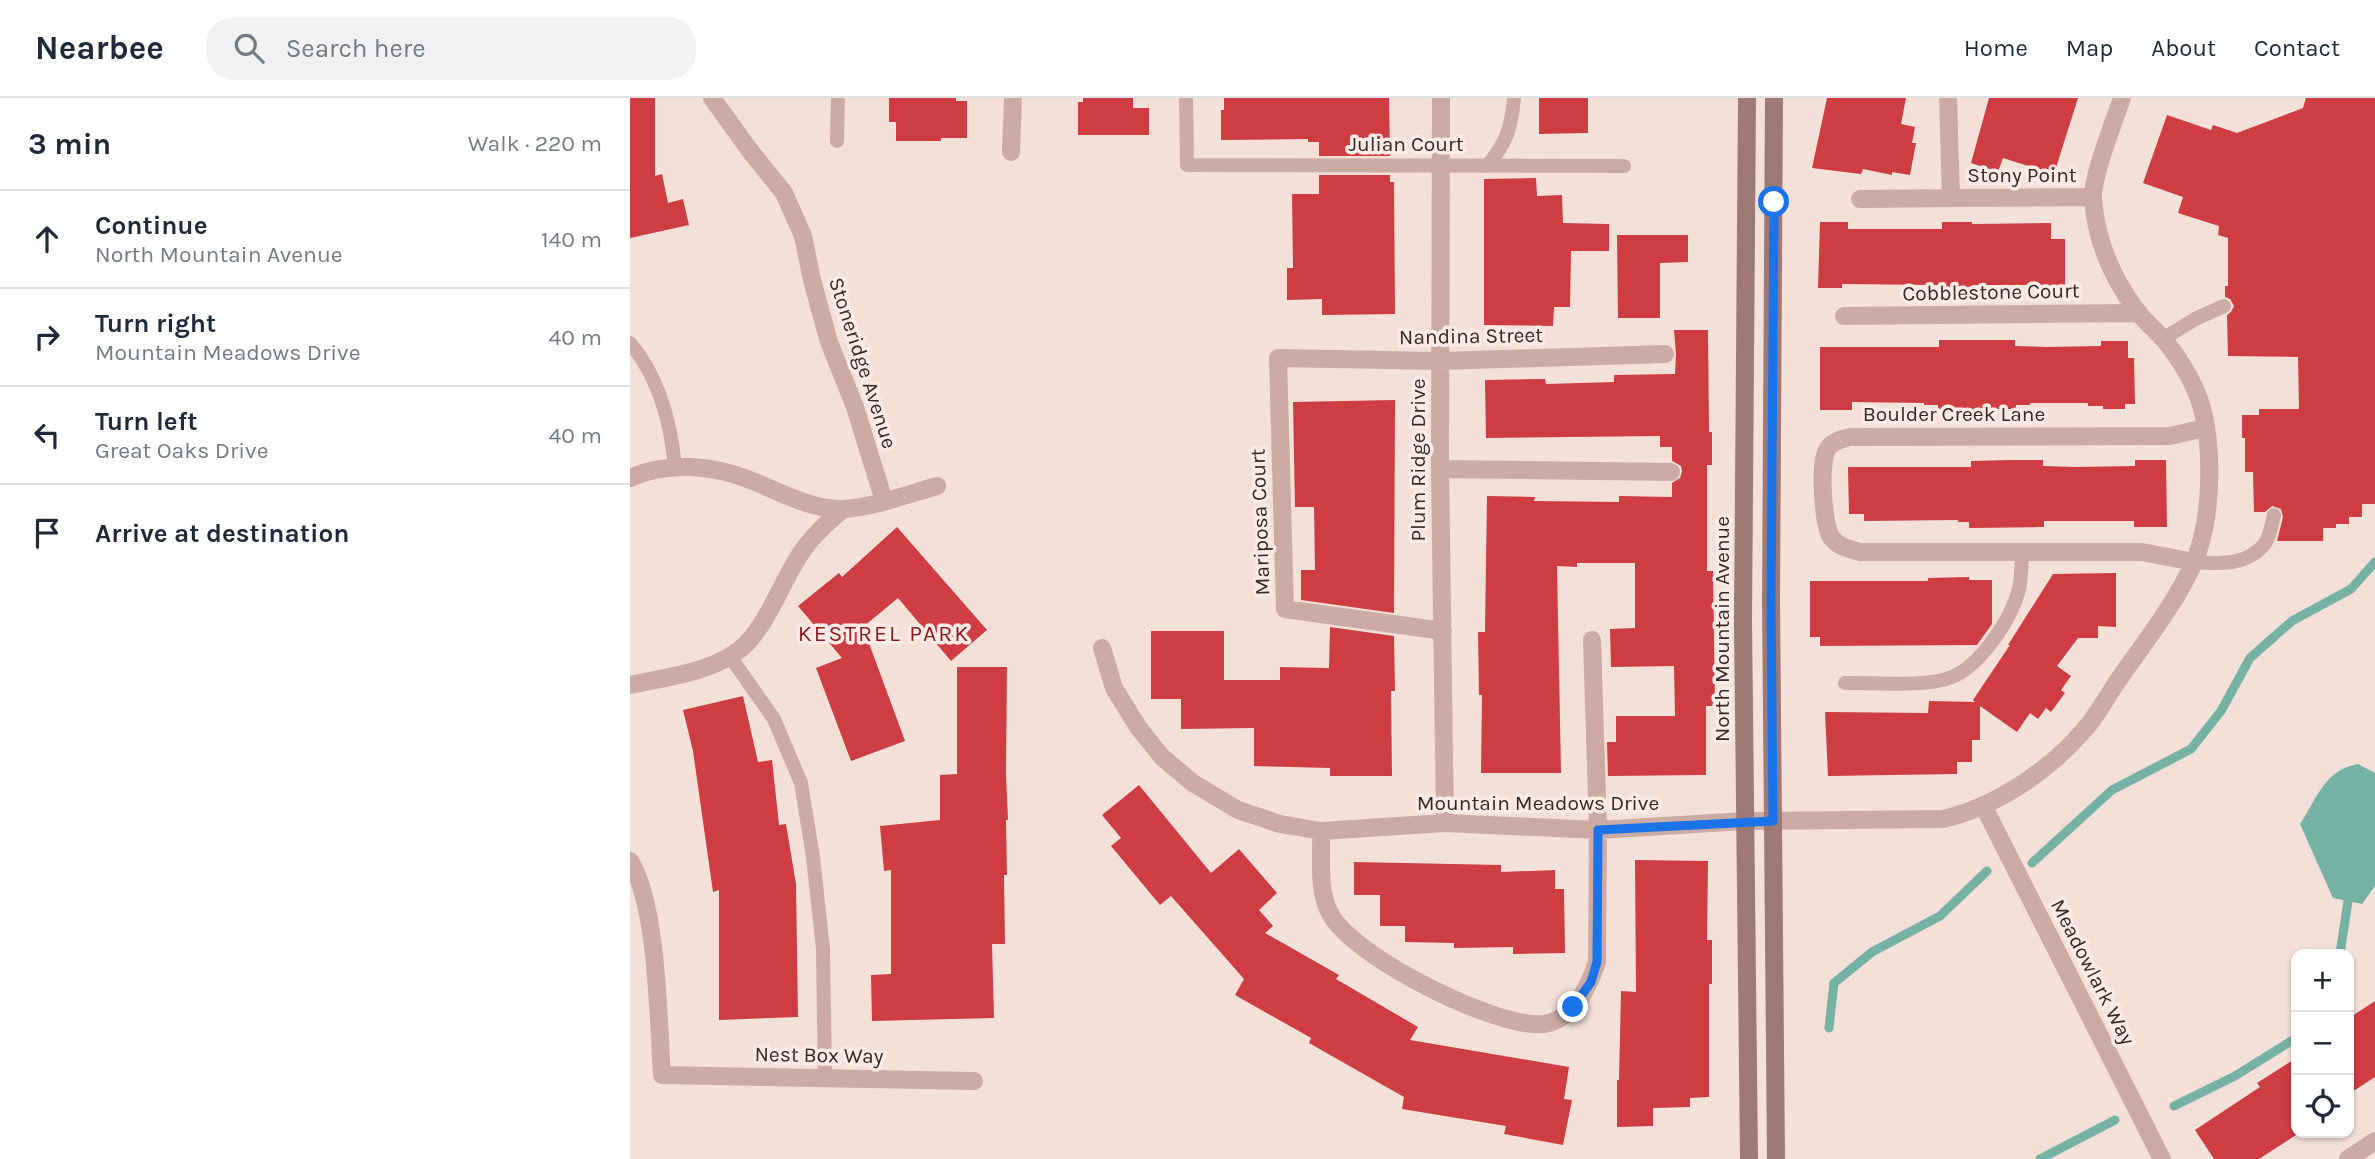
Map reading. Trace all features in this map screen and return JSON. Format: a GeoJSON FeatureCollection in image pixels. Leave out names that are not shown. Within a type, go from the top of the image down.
{"type":"FeatureCollection","features":[{"type":"Feature","properties":{"kind":"street","name":"Stoneridge Avenue"},"geometry":{"type":"LineString","coordinates":[[712,98],[784,192],[803,236],[829,342],[855,407],[884,501]]}},
{"type":"Feature","properties":{"kind":"street"},"geometry":{"type":"LineString","coordinates":[[1011,152],[1013,98]]}},
{"type":"Feature","properties":{"kind":"street","name":"Plum Ridge Drive"},"geometry":{"type":"LineString","coordinates":[[1441,98],[1440,469],[1446,822]]}},
{"type":"Feature","properties":{"kind":"street","name":"North Mountain Avenue"},"geometry":{"type":"LineString","coordinates":[[1747,98],[1743,608],[1749,1159]]}},
{"type":"Feature","properties":{"kind":"street"},"geometry":{"type":"LineString","coordinates":[[1774,98],[1771,588],[1776,1159]]}},
{"type":"Feature","properties":{"kind":"street","name":"Stony Point"},"geometry":{"type":"LineString","coordinates":[[1948,98],[1951,198]]}},
{"type":"Feature","properties":{"kind":"street","name":"Mountain Meadows Drive"},"geometry":{"type":"LineString","coordinates":[[1102,648],[1114,688],[1138,727],[1162,757],[1193,783],[1238,810],[1280,824],[1321,831],[1446,822],[1598,830],[1745,821],[1943,819],[1964,814],[1983,805],[2057,758],[2085,729],[2171,603],[2194,562],[2207,522],[2210,468],[2206,428],[2197,394],[2183,364],[2138,313],[2122,290],[2108,262],[2093,197],[2101,161],[2122,98]]}},
{"type":"Feature","properties":{"kind":"street","name":"Stony Point"},"geometry":{"type":"LineString","coordinates":[[1860,199],[2093,197]]}},
{"type":"Feature","properties":{"kind":"street","name":"Cobblestone Court"},"geometry":{"type":"LineString","coordinates":[[1844,316],[2138,313]]}},
{"type":"Feature","properties":{"kind":"street","name":"Nandina Street"},"geometry":{"type":"LineString","coordinates":[[1278,358],[1440,361],[1665,354]]}},
{"type":"Feature","properties":{"kind":"street","name":"Mariposa Court"},"geometry":{"type":"LineString","coordinates":[[1278,358],[1285,609],[1443,631]]}},
{"type":"Feature","properties":{"kind":"street","name":"Boulder Creek Lane"},"geometry":{"type":"LineString","coordinates":[[2194,562],[2142,552],[1860,552],[1843,548],[1831,536],[1825,519],[1824,461],[1827,449],[1835,442],[1850,437],[2170,436],[2206,428]]}},
{"type":"Feature","properties":{"kind":"street"},"geometry":{"type":"LineString","coordinates":[[630,478],[645,471],[675,467],[709,468],[748,479],[809,504],[843,509],[937,486]]}},
{"type":"Feature","properties":{"kind":"street"},"geometry":{"type":"LineString","coordinates":[[1440,469],[1671,472]]}},
{"type":"Feature","properties":{"kind":"street"},"geometry":{"type":"LineString","coordinates":[[630,685],[681,676],[746,645],[800,554],[821,528],[843,509]]}},
{"type":"Feature","properties":{"kind":"street"},"geometry":{"type":"LineString","coordinates":[[1321,831],[1322,891],[1330,915],[1343,932],[1360,947],[1447,997],[1492,1016],[1545,1024],[1561,1018],[1573,1007],[1591,982],[1597,962],[1598,830],[1592,640]]}},
{"type":"Feature","properties":{"kind":"street","name":"Meadowlark Way"},"geometry":{"type":"LineString","coordinates":[[1983,805],[2162,1159]]}},
{"type":"Feature","properties":{"kind":"street","name":"Nest Box Way"},"geometry":{"type":"LineString","coordinates":[[630,861],[644,896],[650,928],[662,1075],[974,1081]]}},
{"type":"Feature","properties":{"kind":"street"},"geometry":{"type":"LineString","coordinates":[[2348,1159],[2375,1141]]}},
{"type":"Feature","properties":{"kind":"lane"},"geometry":{"type":"LineString","coordinates":[[837,141],[838,98]]}},
{"type":"Feature","properties":{"kind":"lane","name":"Julian Court"},"geometry":{"type":"LineString","coordinates":[[1186,98],[1186,165],[1624,166]]}},
{"type":"Feature","properties":{"kind":"lane"},"geometry":{"type":"LineString","coordinates":[[1487,166],[1503,146],[1511,125],[1514,98]]}},
{"type":"Feature","properties":{"kind":"lane"},"geometry":{"type":"LineString","coordinates":[[2163,339],[2194,319],[2224,306]]}},
{"type":"Feature","properties":{"kind":"lane"},"geometry":{"type":"LineString","coordinates":[[630,343],[642,357],[662,403],[672,440],[675,467]]}},
{"type":"Feature","properties":{"kind":"lane"},"geometry":{"type":"LineString","coordinates":[[2194,562],[2219,564],[2246,559],[2266,542],[2274,515]]}},
{"type":"Feature","properties":{"kind":"lane"},"geometry":{"type":"LineString","coordinates":[[1845,683],[1927,682],[1953,677],[1974,662],[1992,642],[2015,603],[2020,585],[2022,552]]}},
{"type":"Feature","properties":{"kind":"lane"},"geometry":{"type":"LineString","coordinates":[[729,655],[774,719],[801,783],[813,857],[822,949],[825,1078]]}},
{"type":"Feature","properties":{"kind":"water"},"geometry":{"type":"Polygon","coordinates":[[[2358,764],[2375,773],[2375,886],[2362,904],[2333,898],[2300,824],[2329,779],[2346,767],[2358,764]]]}},
{"type":"Feature","properties":{"kind":"building"},"geometry":{"type":"Polygon","coordinates":[[[630,98],[655,98],[655,176],[662,174],[668,203],[683,199],[689,225],[630,238],[630,98]]]}},
{"type":"Feature","properties":{"kind":"building"},"geometry":{"type":"Polygon","coordinates":[[[889,98],[956,98],[956,101],[967,101],[967,138],[896,141],[896,122],[889,122],[889,98]]]}},
{"type":"Feature","properties":{"kind":"building"},"geometry":{"type":"Polygon","coordinates":[[[1083,98],[1133,98],[1133,108],[1149,108],[1149,135],[1078,135],[1078,102],[1083,102],[1083,98]]]}},
{"type":"Feature","properties":{"kind":"building"},"geometry":{"type":"Polygon","coordinates":[[[1224,98],[1389,98],[1390,156],[1319,156],[1319,142],[1308,142],[1308,139],[1221,140],[1221,110],[1224,110],[1224,98]]]}},
{"type":"Feature","properties":{"kind":"building"},"geometry":{"type":"Polygon","coordinates":[[[1539,98],[1588,98],[1588,133],[1539,134],[1539,98]]]}},
{"type":"Feature","properties":{"kind":"building"},"geometry":{"type":"Polygon","coordinates":[[[1827,98],[1906,98],[1901,124],[1915,127],[1912,143],[1916,143],[1910,175],[1892,172],[1892,175],[1863,169],[1861,174],[1812,168],[1827,98]]]}},
{"type":"Feature","properties":{"kind":"building"},"geometry":{"type":"Polygon","coordinates":[[[1989,98],[2078,98],[2054,174],[2003,158],[1998,172],[1971,163],[1989,98]]]}},
{"type":"Feature","properties":{"kind":"building"},"geometry":{"type":"Polygon","coordinates":[[[2306,98],[2375,98],[2375,504],[2362,504],[2362,517],[2349,517],[2349,524],[2323,528],[2323,541],[2277,541],[2283,517],[2281,509],[2272,506],[2265,512],[2254,512],[2253,472],[2245,472],[2242,415],[2259,415],[2259,409],[2299,409],[2298,357],[2228,356],[2227,315],[2234,306],[2230,299],[2225,297],[2225,286],[2228,286],[2228,238],[2218,235],[2219,226],[2178,213],[2183,197],[2143,183],[2167,115],[2211,130],[2213,125],[2237,133],[2303,108],[2306,98]]]}},
{"type":"Feature","properties":{"kind":"building"},"geometry":{"type":"Polygon","coordinates":[[[1319,175],[1390,175],[1390,182],[1394,182],[1395,314],[1322,315],[1322,299],[1287,300],[1287,268],[1293,268],[1292,194],[1319,194],[1319,175]]]}},
{"type":"Feature","properties":{"kind":"building"},"geometry":{"type":"Polygon","coordinates":[[[1536,178],[1537,196],[1562,195],[1563,223],[1609,224],[1609,251],[1571,251],[1570,307],[1554,307],[1553,326],[1484,325],[1484,179],[1536,178]]]}},
{"type":"Feature","properties":{"kind":"building"},"geometry":{"type":"Polygon","coordinates":[[[1820,222],[1848,222],[1848,229],[1942,229],[1942,222],[2051,223],[2051,239],[2065,239],[2065,288],[1972,285],[1972,293],[1938,293],[1938,285],[1842,284],[1842,288],[1818,288],[1820,222]]]}},
{"type":"Feature","properties":{"kind":"building"},"geometry":{"type":"Polygon","coordinates":[[[1617,235],[1688,235],[1688,262],[1660,263],[1660,318],[1618,318],[1617,235]]]}},
{"type":"Feature","properties":{"kind":"building"},"geometry":{"type":"Polygon","coordinates":[[[1674,330],[1708,330],[1712,465],[1707,465],[1707,571],[1713,571],[1715,706],[1706,706],[1706,775],[1608,776],[1607,742],[1616,742],[1616,716],[1675,716],[1674,666],[1611,667],[1610,629],[1635,628],[1635,563],[1577,563],[1577,567],[1557,566],[1561,773],[1481,773],[1482,695],[1479,695],[1478,632],[1485,632],[1487,496],[1535,497],[1534,501],[1619,502],[1619,496],[1672,497],[1672,483],[1680,478],[1682,471],[1681,466],[1672,461],[1672,447],[1660,447],[1660,436],[1486,438],[1485,380],[1545,379],[1546,384],[1614,382],[1614,375],[1675,374],[1674,330]]]}},
{"type":"Feature","properties":{"kind":"building"},"geometry":{"type":"Polygon","coordinates":[[[1939,340],[2015,340],[2015,346],[2047,347],[2101,346],[2101,341],[2128,341],[2128,358],[2134,358],[2135,404],[2125,404],[2125,409],[2103,409],[2103,406],[2088,406],[2088,403],[2030,403],[2016,405],[2016,409],[1938,409],[1938,405],[1924,403],[1852,402],[1852,410],[1820,410],[1820,347],[1939,347],[1939,340]]]}},
{"type":"Feature","properties":{"kind":"building"},"geometry":{"type":"Polygon","coordinates":[[[1395,400],[1394,613],[1301,600],[1301,570],[1315,570],[1314,507],[1295,507],[1293,402],[1395,400]]]}},
{"type":"Feature","properties":{"kind":"building"},"geometry":{"type":"Polygon","coordinates":[[[2043,460],[2043,466],[2076,467],[2135,466],[2135,460],[2166,460],[2167,527],[2134,527],[2134,521],[2044,521],[2044,527],[1969,528],[1969,522],[1958,520],[1864,521],[1864,514],[1849,514],[1848,467],[1971,467],[1971,461],[2043,460]]]}},
{"type":"Feature","properties":{"kind":"building"},"geometry":{"type":"Polygon","coordinates":[[[897,527],[987,630],[951,661],[898,598],[863,627],[905,741],[851,761],[816,668],[842,658],[798,606],[839,573],[842,577],[897,527]]]}},
{"type":"Feature","properties":{"kind":"building"},"geometry":{"type":"Polygon","coordinates":[[[2116,573],[2116,627],[2098,626],[2098,638],[2078,638],[2057,666],[2071,676],[2061,690],[2065,693],[2051,712],[2046,708],[2038,719],[2030,713],[2017,732],[1980,706],[1980,740],[1972,740],[1972,762],[1957,762],[1957,774],[1828,776],[1825,712],[1928,713],[1929,701],[1975,702],[1973,700],[2053,574],[2116,573]]]}},
{"type":"Feature","properties":{"kind":"building"},"geometry":{"type":"Polygon","coordinates":[[[1969,577],[1969,580],[1992,580],[1992,624],[1977,645],[1820,646],[1820,637],[1810,637],[1810,581],[1928,581],[1928,578],[1969,577]]]}},
{"type":"Feature","properties":{"kind":"building"},"geometry":{"type":"Polygon","coordinates":[[[1330,627],[1394,636],[1395,691],[1391,691],[1392,776],[1330,776],[1330,768],[1254,766],[1254,728],[1181,729],[1181,699],[1151,699],[1151,631],[1224,631],[1224,680],[1280,680],[1280,667],[1329,668],[1330,627]]]}},
{"type":"Feature","properties":{"kind":"building"},"geometry":{"type":"Polygon","coordinates":[[[957,667],[1007,667],[1008,820],[1007,875],[1004,875],[1005,944],[992,944],[994,1018],[872,1021],[871,975],[891,974],[891,870],[884,871],[880,826],[940,820],[940,775],[957,774],[957,667]]]}},
{"type":"Feature","properties":{"kind":"building"},"geometry":{"type":"Polygon","coordinates":[[[743,696],[758,762],[772,760],[779,825],[786,824],[796,884],[798,1017],[719,1020],[719,890],[713,892],[693,751],[683,710],[743,696]]]}},
{"type":"Feature","properties":{"kind":"building"},"geometry":{"type":"Polygon","coordinates":[[[1139,785],[1211,873],[1239,849],[1277,893],[1259,910],[1273,926],[1265,933],[1339,975],[1336,979],[1418,1027],[1410,1040],[1569,1067],[1564,1099],[1572,1100],[1563,1145],[1504,1134],[1506,1126],[1402,1109],[1404,1097],[1309,1043],[1311,1038],[1235,995],[1244,979],[1171,896],[1160,905],[1111,846],[1121,838],[1102,815],[1139,785]]]}},
{"type":"Feature","properties":{"kind":"building"},"geometry":{"type":"Polygon","coordinates":[[[1635,860],[1708,861],[1707,940],[1712,940],[1712,984],[1709,984],[1709,1097],[1690,1098],[1690,1107],[1653,1108],[1653,1126],[1617,1127],[1621,991],[1636,992],[1635,860]]]}},
{"type":"Feature","properties":{"kind":"building"},"geometry":{"type":"Polygon","coordinates":[[[1354,862],[1501,865],[1501,872],[1555,870],[1555,889],[1564,889],[1565,953],[1513,954],[1513,947],[1454,948],[1454,943],[1405,942],[1405,926],[1380,926],[1380,895],[1354,895],[1354,862]]]}},
{"type":"Feature","properties":{"kind":"building"},"geometry":{"type":"Polygon","coordinates":[[[2375,1001],[2375,1077],[2354,1091],[2354,1075],[2354,1015],[2375,1001]]]}},
{"type":"Feature","properties":{"kind":"building"},"geometry":{"type":"Polygon","coordinates":[[[2291,1061],[2291,1138],[2259,1159],[2214,1159],[2195,1130],[2260,1087],[2257,1083],[2291,1061]]]}},
{"type":"Feature","properties":{"kind":"waterway"},"geometry":{"type":"LineString","coordinates":[[2032,863],[2112,790],[2191,749],[2221,711],[2250,658],[2292,621],[2351,589],[2375,562]]}},
{"type":"Feature","properties":{"kind":"waterway"},"geometry":{"type":"LineString","coordinates":[[1829,1028],[1834,983],[1872,952],[1940,916],[1987,871]]}},
{"type":"Feature","properties":{"kind":"waterway"},"geometry":{"type":"LineString","coordinates":[[2341,949],[2348,901],[2354,891]]}},
{"type":"Feature","properties":{"kind":"waterway"},"geometry":{"type":"LineString","coordinates":[[2174,1106],[2235,1076],[2291,1041]]}},
{"type":"Feature","properties":{"kind":"waterway"},"geometry":{"type":"LineString","coordinates":[[2040,1159],[2115,1120]]}},
{"type":"Feature","properties":{"kind":"district","name":"KESTREL PARK"},"geometry":{"type":"Point","coordinates":[884,633]}},
{"type":"Feature","properties":{"kind":"route"},"geometry":{"type":"LineString","coordinates":[[1573,1007],[1591,982],[1597,962],[1598,830],[1773,821],[1771,600],[1774,202]]}}]}
